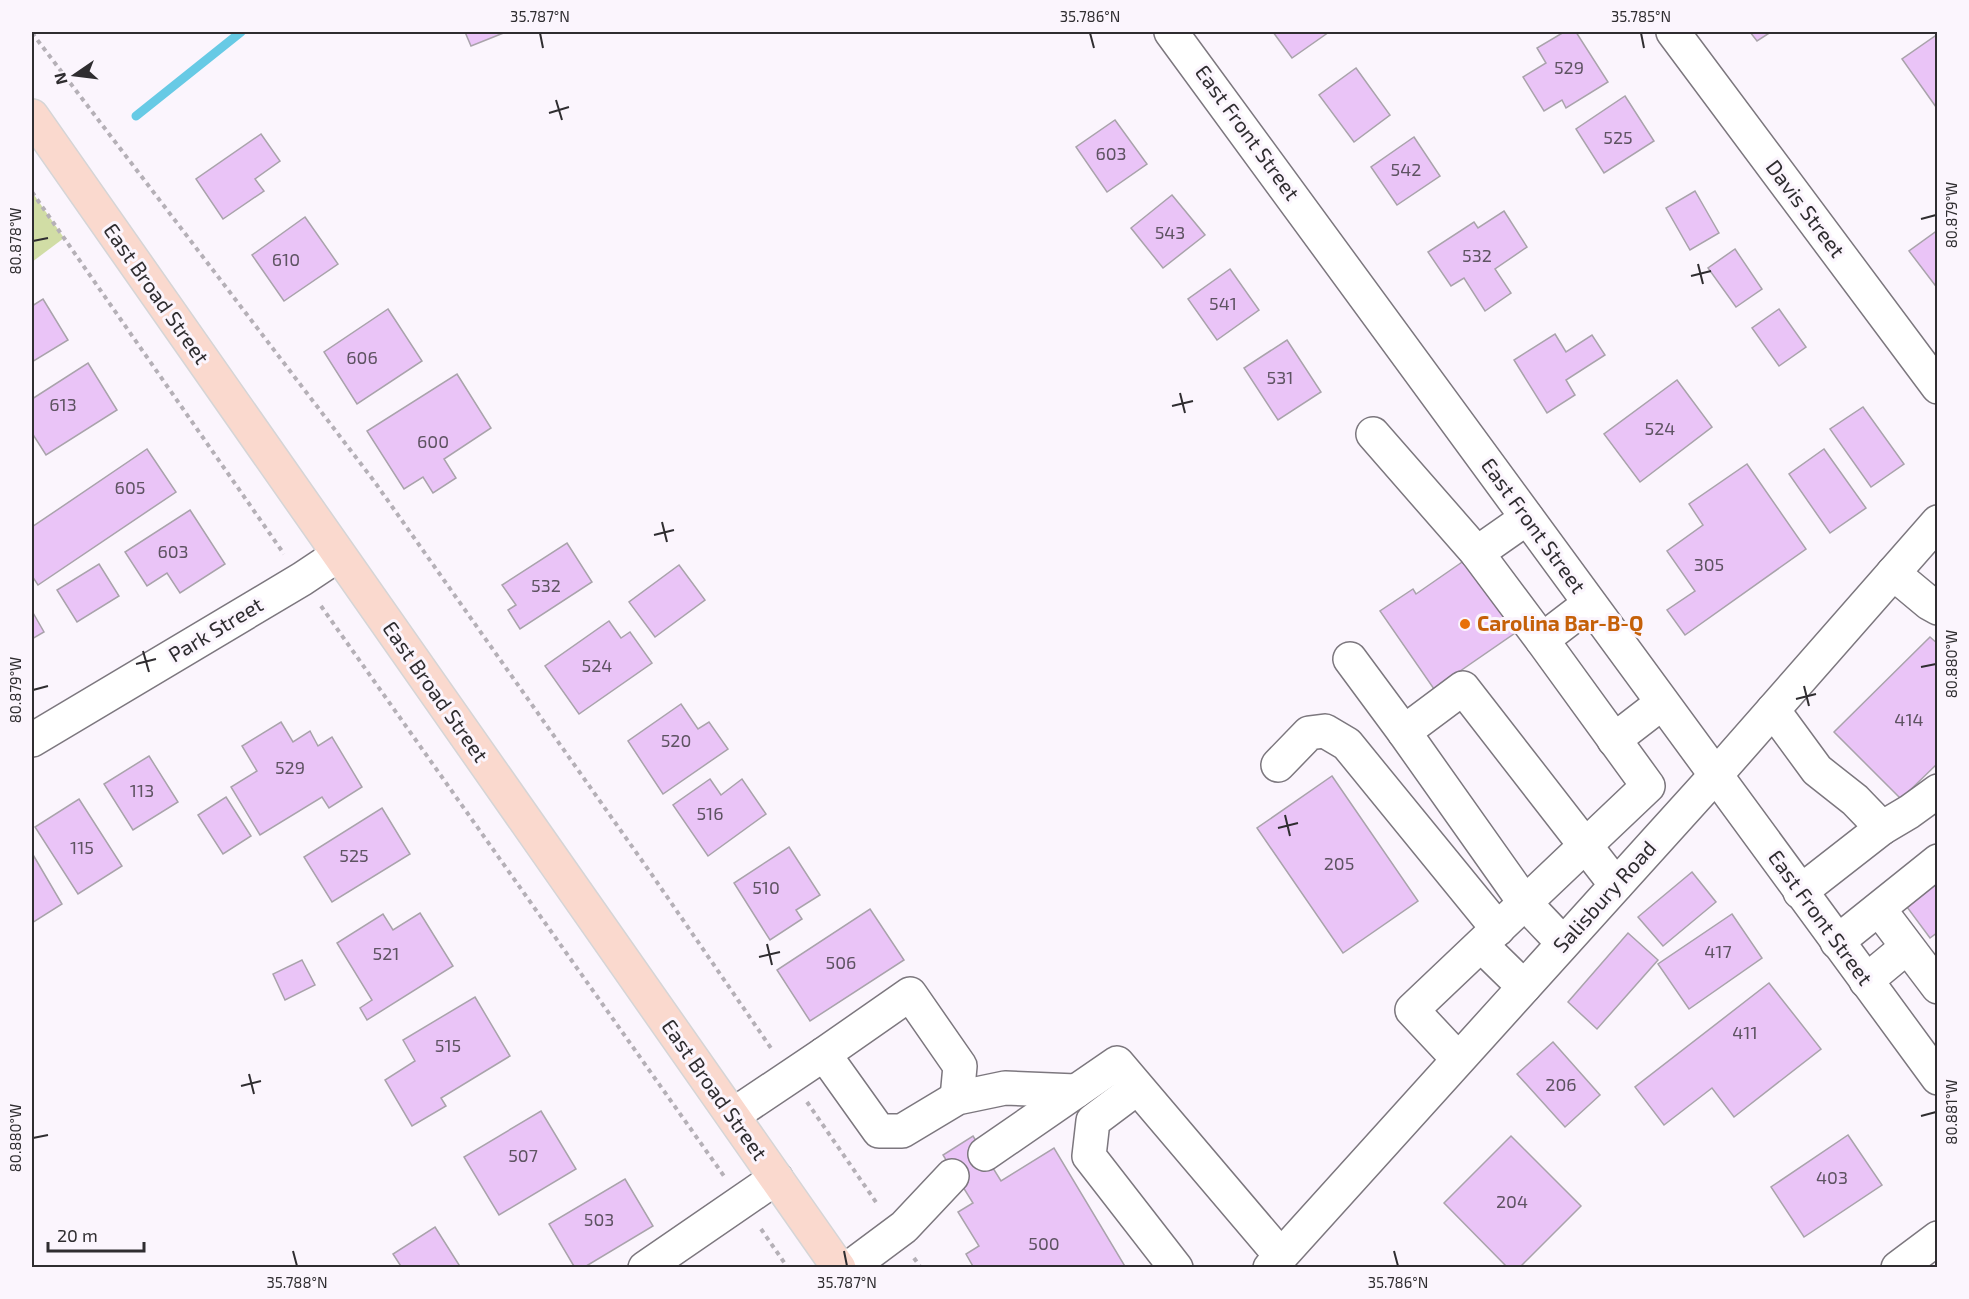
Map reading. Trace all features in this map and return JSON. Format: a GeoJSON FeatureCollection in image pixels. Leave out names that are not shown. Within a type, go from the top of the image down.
{"type":"FeatureCollection","features":[{"type":"Feature","properties":{"kind":"main road","name":"East Broad Street"},"geometry":{"type":"LineString","coordinates":[[32,116],[839,1268]]}},
{"type":"Feature","properties":{"kind":"street","name":"East Front Street"},"geometry":{"type":"LineString","coordinates":[[1171,32],[1938,1078]]}},
{"type":"Feature","properties":{"kind":"street","name":"Davis Street"},"geometry":{"type":"LineString","coordinates":[[1673,32],[1938,387]]}},
{"type":"Feature","properties":{"kind":"street"},"geometry":{"type":"LineString","coordinates":[[1373,434],[1477,553],[1648,786],[1677,818]]}},
{"type":"Feature","properties":{"kind":"street"},"geometry":{"type":"LineString","coordinates":[[1477,553],[1527,518]]}},
{"type":"Feature","properties":{"kind":"street","name":"Salisbury Road"},"geometry":{"type":"LineString","coordinates":[[1275,1262],[1715,776],[1938,522]]}},
{"type":"Feature","properties":{"kind":"street","name":"Park Street"},"geometry":{"type":"LineString","coordinates":[[32,740],[302,579],[338,555]]}},
{"type":"Feature","properties":{"kind":"street"},"geometry":{"type":"LineString","coordinates":[[1893,573],[1938,608]]}},
{"type":"Feature","properties":{"kind":"street"},"geometry":{"type":"LineString","coordinates":[[1542,640],[1589,604]]}},
{"type":"Feature","properties":{"kind":"street"},"geometry":{"type":"LineString","coordinates":[[1350,659],[1434,773],[1525,903],[1563,944]]}},
{"type":"Feature","properties":{"kind":"street"},"geometry":{"type":"LineString","coordinates":[[1404,732],[1463,688],[1616,885]]}},
{"type":"Feature","properties":{"kind":"street"},"geometry":{"type":"LineString","coordinates":[[1614,740],[1662,703]]}},
{"type":"Feature","properties":{"kind":"street"},"geometry":{"type":"LineString","coordinates":[[1773,710],[1817,770],[1855,800],[1882,828]]}},
{"type":"Feature","properties":{"kind":"street"},"geometry":{"type":"LineString","coordinates":[[1278,765],[1309,733],[1325,731],[1347,744],[1396,803],[1524,987]]}},
{"type":"Feature","properties":{"kind":"street"},"geometry":{"type":"LineString","coordinates":[[1396,803],[1434,773]]}},
{"type":"Feature","properties":{"kind":"street"},"geometry":{"type":"LineString","coordinates":[[1458,1059],[1412,1010],[1648,786]]}},
{"type":"Feature","properties":{"kind":"street"},"geometry":{"type":"LineString","coordinates":[[1800,892],[1882,828],[1938,791]]}},
{"type":"Feature","properties":{"kind":"street"},"geometry":{"type":"LineString","coordinates":[[1837,942],[1938,861]]}},
{"type":"Feature","properties":{"kind":"street"},"geometry":{"type":"LineString","coordinates":[[1878,909],[1938,987]]}},
{"type":"Feature","properties":{"kind":"street"},"geometry":{"type":"LineString","coordinates":[[1866,981],[1907,947]]}},
{"type":"Feature","properties":{"kind":"street"},"geometry":{"type":"LineString","coordinates":[[733,1115],[910,994],[960,1066],[957,1098]]}},
{"type":"Feature","properties":{"kind":"street"},"geometry":{"type":"LineString","coordinates":[[824,1054],[879,1131],[902,1131],[957,1098],[1005,1088],[1076,1091]]}},
{"type":"Feature","properties":{"kind":"street"},"geometry":{"type":"LineString","coordinates":[[985,1154],[1116,1063],[1275,1262]]}},
{"type":"Feature","properties":{"kind":"street"},"geometry":{"type":"LineString","coordinates":[[1137,1088],[1093,1121],[1089,1156],[1176,1268]]}},
{"type":"Feature","properties":{"kind":"street"},"geometry":{"type":"LineString","coordinates":[[849,1268],[904,1227],[952,1176]]}},
{"type":"Feature","properties":{"kind":"street"},"geometry":{"type":"LineString","coordinates":[[645,1268],[776,1178]]}},
{"type":"Feature","properties":{"kind":"street"},"geometry":{"type":"LineString","coordinates":[[1898,1268],[1938,1238]]}},
{"type":"Feature","properties":{"kind":"path"},"geometry":{"type":"LineString","coordinates":[[32,33],[374,481],[650,872],[921,1268]]}},
{"type":"Feature","properties":{"kind":"path"},"geometry":{"type":"LineString","coordinates":[[32,192],[788,1268]]}},
{"type":"Feature","properties":{"kind":"green space"},"geometry":{"type":"Polygon","coordinates":[[[32,192],[64,238],[32,262],[32,192]]]}},
{"type":"Feature","properties":{"kind":"building"},"geometry":{"type":"Polygon","coordinates":[[[465,32],[506,32],[471,46],[465,32]]]}},
{"type":"Feature","properties":{"kind":"building"},"geometry":{"type":"Polygon","coordinates":[[[1273,32],[1329,32],[1292,58],[1273,32]]]}},
{"type":"Feature","properties":{"kind":"building"},"geometry":{"type":"Polygon","coordinates":[[[1564,32],[1576,32],[1608,82],[1566,108],[1562,100],[1544,111],[1523,77],[1546,63],[1537,48],[1564,32]]]}},
{"type":"Feature","properties":{"kind":"building"},"geometry":{"type":"Polygon","coordinates":[[[1750,32],[1771,32],[1757,41],[1750,32]]]}},
{"type":"Feature","properties":{"kind":"building"},"geometry":{"type":"Polygon","coordinates":[[[1938,34],[1938,106],[1936,107],[1902,59],[1938,34]]]}},
{"type":"Feature","properties":{"kind":"building"},"geometry":{"type":"Polygon","coordinates":[[[1356,68],[1390,115],[1354,142],[1319,95],[1356,68]]]}},
{"type":"Feature","properties":{"kind":"building"},"geometry":{"type":"Polygon","coordinates":[[[1625,96],[1654,141],[1604,173],[1576,129],[1625,96]]]}},
{"type":"Feature","properties":{"kind":"building"},"geometry":{"type":"Polygon","coordinates":[[[1115,120],[1147,164],[1107,192],[1076,147],[1115,120]]]}},
{"type":"Feature","properties":{"kind":"building"},"geometry":{"type":"Polygon","coordinates":[[[261,134],[280,161],[255,179],[264,191],[223,219],[196,179],[261,134]]]}},
{"type":"Feature","properties":{"kind":"building"},"geometry":{"type":"Polygon","coordinates":[[[1414,137],[1440,176],[1397,205],[1371,167],[1414,137]]]}},
{"type":"Feature","properties":{"kind":"building"},"geometry":{"type":"Polygon","coordinates":[[[1695,191],[1719,233],[1690,250],[1666,208],[1695,191]]]}},
{"type":"Feature","properties":{"kind":"building"},"geometry":{"type":"Polygon","coordinates":[[[1172,195],[1205,235],[1163,268],[1131,228],[1172,195]]]}},
{"type":"Feature","properties":{"kind":"building"},"geometry":{"type":"Polygon","coordinates":[[[1504,211],[1527,247],[1495,269],[1511,293],[1485,311],[1464,278],[1451,286],[1428,252],[1474,222],[1478,228],[1504,211]]]}},
{"type":"Feature","properties":{"kind":"building"},"geometry":{"type":"Polygon","coordinates":[[[305,217],[338,264],[284,301],[252,255],[305,217]]]}},
{"type":"Feature","properties":{"kind":"building"},"geometry":{"type":"Polygon","coordinates":[[[1938,230],[1938,289],[1909,251],[1938,230]]]}},
{"type":"Feature","properties":{"kind":"building"},"geometry":{"type":"Polygon","coordinates":[[[1735,249],[1762,289],[1736,307],[1708,268],[1735,249]]]}},
{"type":"Feature","properties":{"kind":"building"},"geometry":{"type":"Polygon","coordinates":[[[1230,269],[1259,310],[1217,340],[1188,299],[1230,269]]]}},
{"type":"Feature","properties":{"kind":"building"},"geometry":{"type":"Polygon","coordinates":[[[43,299],[68,340],[32,362],[32,306],[43,299]]]}},
{"type":"Feature","properties":{"kind":"building"},"geometry":{"type":"Polygon","coordinates":[[[388,309],[422,361],[357,404],[324,352],[388,309]]]}},
{"type":"Feature","properties":{"kind":"building"},"geometry":{"type":"Polygon","coordinates":[[[1779,309],[1806,347],[1779,366],[1752,328],[1779,309]]]}},
{"type":"Feature","properties":{"kind":"building"},"geometry":{"type":"Polygon","coordinates":[[[1555,334],[1566,352],[1592,335],[1605,355],[1566,380],[1575,395],[1547,413],[1514,360],[1555,334]]]}},
{"type":"Feature","properties":{"kind":"building"},"geometry":{"type":"Polygon","coordinates":[[[1287,340],[1321,392],[1278,420],[1244,368],[1287,340]]]}},
{"type":"Feature","properties":{"kind":"building"},"geometry":{"type":"Polygon","coordinates":[[[88,363],[117,410],[46,455],[32,433],[32,399],[88,363]]]}},
{"type":"Feature","properties":{"kind":"building"},"geometry":{"type":"Polygon","coordinates":[[[457,374],[491,428],[444,459],[456,478],[433,493],[423,477],[404,489],[367,431],[457,374]]]}},
{"type":"Feature","properties":{"kind":"building"},"geometry":{"type":"Polygon","coordinates":[[[1677,380],[1712,427],[1640,482],[1604,434],[1677,380]]]}},
{"type":"Feature","properties":{"kind":"building"},"geometry":{"type":"Polygon","coordinates":[[[1863,407],[1904,464],[1871,487],[1830,429],[1863,407]]]}},
{"type":"Feature","properties":{"kind":"building"},"geometry":{"type":"Polygon","coordinates":[[[147,449],[176,492],[38,585],[32,576],[32,527],[147,449]]]}},
{"type":"Feature","properties":{"kind":"building"},"geometry":{"type":"Polygon","coordinates":[[[1824,449],[1866,508],[1830,533],[1789,474],[1824,449]]]}},
{"type":"Feature","properties":{"kind":"building"},"geometry":{"type":"Polygon","coordinates":[[[1747,464],[1806,549],[1685,635],[1667,610],[1695,591],[1667,551],[1703,525],[1689,504],[1747,464]]]}},
{"type":"Feature","properties":{"kind":"building"},"geometry":{"type":"Polygon","coordinates":[[[190,510],[225,564],[180,593],[167,573],[147,586],[125,552],[190,510]]]}},
{"type":"Feature","properties":{"kind":"building"},"geometry":{"type":"Polygon","coordinates":[[[567,543],[592,582],[520,629],[508,610],[516,605],[502,585],[567,543]]]}},
{"type":"Feature","properties":{"kind":"building"},"geometry":{"type":"Polygon","coordinates":[[[1468,558],[1518,631],[1434,689],[1380,611],[1413,589],[1416,594],[1468,558]]]}},
{"type":"Feature","properties":{"kind":"building"},"geometry":{"type":"Polygon","coordinates":[[[99,564],[119,596],[77,622],[57,590],[99,564]]]}},
{"type":"Feature","properties":{"kind":"building"},"geometry":{"type":"Polygon","coordinates":[[[679,565],[705,600],[655,637],[629,602],[679,565]]]}},
{"type":"Feature","properties":{"kind":"building"},"geometry":{"type":"Polygon","coordinates":[[[32,611],[44,632],[32,639],[32,611]]]}},
{"type":"Feature","properties":{"kind":"building"},"geometry":{"type":"Polygon","coordinates":[[[609,621],[621,638],[630,632],[652,663],[579,714],[545,666],[609,621]]]}},
{"type":"Feature","properties":{"kind":"building"},"geometry":{"type":"Polygon","coordinates":[[[1930,637],[1938,644],[1938,763],[1901,799],[1834,732],[1930,637]]]}},
{"type":"Feature","properties":{"kind":"building"},"geometry":{"type":"Polygon","coordinates":[[[681,704],[698,729],[709,722],[728,749],[663,794],[628,741],[681,704]]]}},
{"type":"Feature","properties":{"kind":"building"},"geometry":{"type":"Polygon","coordinates":[[[281,722],[293,742],[310,731],[318,746],[332,737],[362,787],[329,808],[322,797],[260,835],[231,787],[257,771],[242,746],[281,722]]]}},
{"type":"Feature","properties":{"kind":"building"},"geometry":{"type":"Polygon","coordinates":[[[149,756],[178,802],[133,830],[104,784],[149,756]]]}},
{"type":"Feature","properties":{"kind":"building"},"geometry":{"type":"Polygon","coordinates":[[[1332,776],[1418,901],[1343,953],[1257,828],[1332,776]]]}},
{"type":"Feature","properties":{"kind":"building"},"geometry":{"type":"Polygon","coordinates":[[[710,779],[721,795],[742,779],[766,814],[708,856],[673,805],[710,779]]]}},
{"type":"Feature","properties":{"kind":"building"},"geometry":{"type":"Polygon","coordinates":[[[226,797],[251,836],[223,854],[198,815],[226,797]]]}},
{"type":"Feature","properties":{"kind":"building"},"geometry":{"type":"Polygon","coordinates":[[[79,799],[122,866],[78,894],[35,827],[79,799]]]}},
{"type":"Feature","properties":{"kind":"building"},"geometry":{"type":"Polygon","coordinates":[[[382,808],[410,854],[332,902],[304,857],[382,808]]]}},
{"type":"Feature","properties":{"kind":"building"},"geometry":{"type":"Polygon","coordinates":[[[789,847],[820,895],[796,910],[802,919],[770,940],[734,883],[789,847]]]}},
{"type":"Feature","properties":{"kind":"building"},"geometry":{"type":"Polygon","coordinates":[[[32,853],[62,904],[32,923],[32,853]]]}},
{"type":"Feature","properties":{"kind":"building"},"geometry":{"type":"Polygon","coordinates":[[[1692,872],[1716,902],[1663,946],[1638,917],[1692,872]]]}},
{"type":"Feature","properties":{"kind":"building"},"geometry":{"type":"Polygon","coordinates":[[[1938,878],[1938,932],[1930,938],[1904,903],[1938,878]]]}},
{"type":"Feature","properties":{"kind":"building"},"geometry":{"type":"Polygon","coordinates":[[[870,909],[904,960],[810,1021],[777,970],[870,909]]]}},
{"type":"Feature","properties":{"kind":"building"},"geometry":{"type":"Polygon","coordinates":[[[420,913],[453,966],[367,1020],[360,1008],[372,1000],[337,943],[383,914],[393,930],[420,913]]]}},
{"type":"Feature","properties":{"kind":"building"},"geometry":{"type":"Polygon","coordinates":[[[1732,914],[1762,958],[1689,1009],[1658,964],[1732,914]]]}},
{"type":"Feature","properties":{"kind":"building"},"geometry":{"type":"Polygon","coordinates":[[[1628,933],[1658,960],[1597,1029],[1568,1002],[1628,933]]]}},
{"type":"Feature","properties":{"kind":"building"},"geometry":{"type":"Polygon","coordinates":[[[302,960],[315,985],[285,1000],[273,974],[302,960]]]}},
{"type":"Feature","properties":{"kind":"building"},"geometry":{"type":"Polygon","coordinates":[[[1769,983],[1821,1049],[1734,1117],[1712,1088],[1664,1125],[1635,1087],[1769,983]]]}},
{"type":"Feature","properties":{"kind":"building"},"geometry":{"type":"Polygon","coordinates":[[[475,997],[510,1056],[441,1098],[446,1106],[412,1126],[385,1080],[415,1061],[403,1040],[475,997]]]}},
{"type":"Feature","properties":{"kind":"building"},"geometry":{"type":"Polygon","coordinates":[[[1553,1042],[1600,1095],[1565,1127],[1517,1074],[1553,1042]]]}},
{"type":"Feature","properties":{"kind":"building"},"geometry":{"type":"Polygon","coordinates":[[[541,1111],[576,1169],[499,1215],[464,1157],[541,1111]]]}},
{"type":"Feature","properties":{"kind":"building"},"geometry":{"type":"Polygon","coordinates":[[[1848,1135],[1882,1185],[1804,1237],[1771,1187],[1848,1135]]]}},
{"type":"Feature","properties":{"kind":"building"},"geometry":{"type":"Polygon","coordinates":[[[973,1136],[1001,1181],[1054,1148],[1126,1268],[974,1268],[966,1254],[979,1246],[958,1212],[973,1203],[943,1155],[973,1136]]]}},
{"type":"Feature","properties":{"kind":"building"},"geometry":{"type":"Polygon","coordinates":[[[1511,1136],[1581,1206],[1519,1268],[1508,1268],[1444,1203],[1511,1136]]]}},
{"type":"Feature","properties":{"kind":"building"},"geometry":{"type":"Polygon","coordinates":[[[625,1179],[653,1226],[583,1268],[575,1268],[549,1224],[625,1179]]]}},
{"type":"Feature","properties":{"kind":"building"},"geometry":{"type":"Polygon","coordinates":[[[435,1227],[461,1268],[402,1268],[393,1254],[435,1227]]]}},
{"type":"Feature","properties":{"kind":"waterway"},"geometry":{"type":"LineString","coordinates":[[136,116],[241,32]]}},
{"type":"Feature","properties":{"kind":"place","name":"Carolina Bar-B-Q"},"geometry":{"type":"Point","coordinates":[1465,624]}}]}
